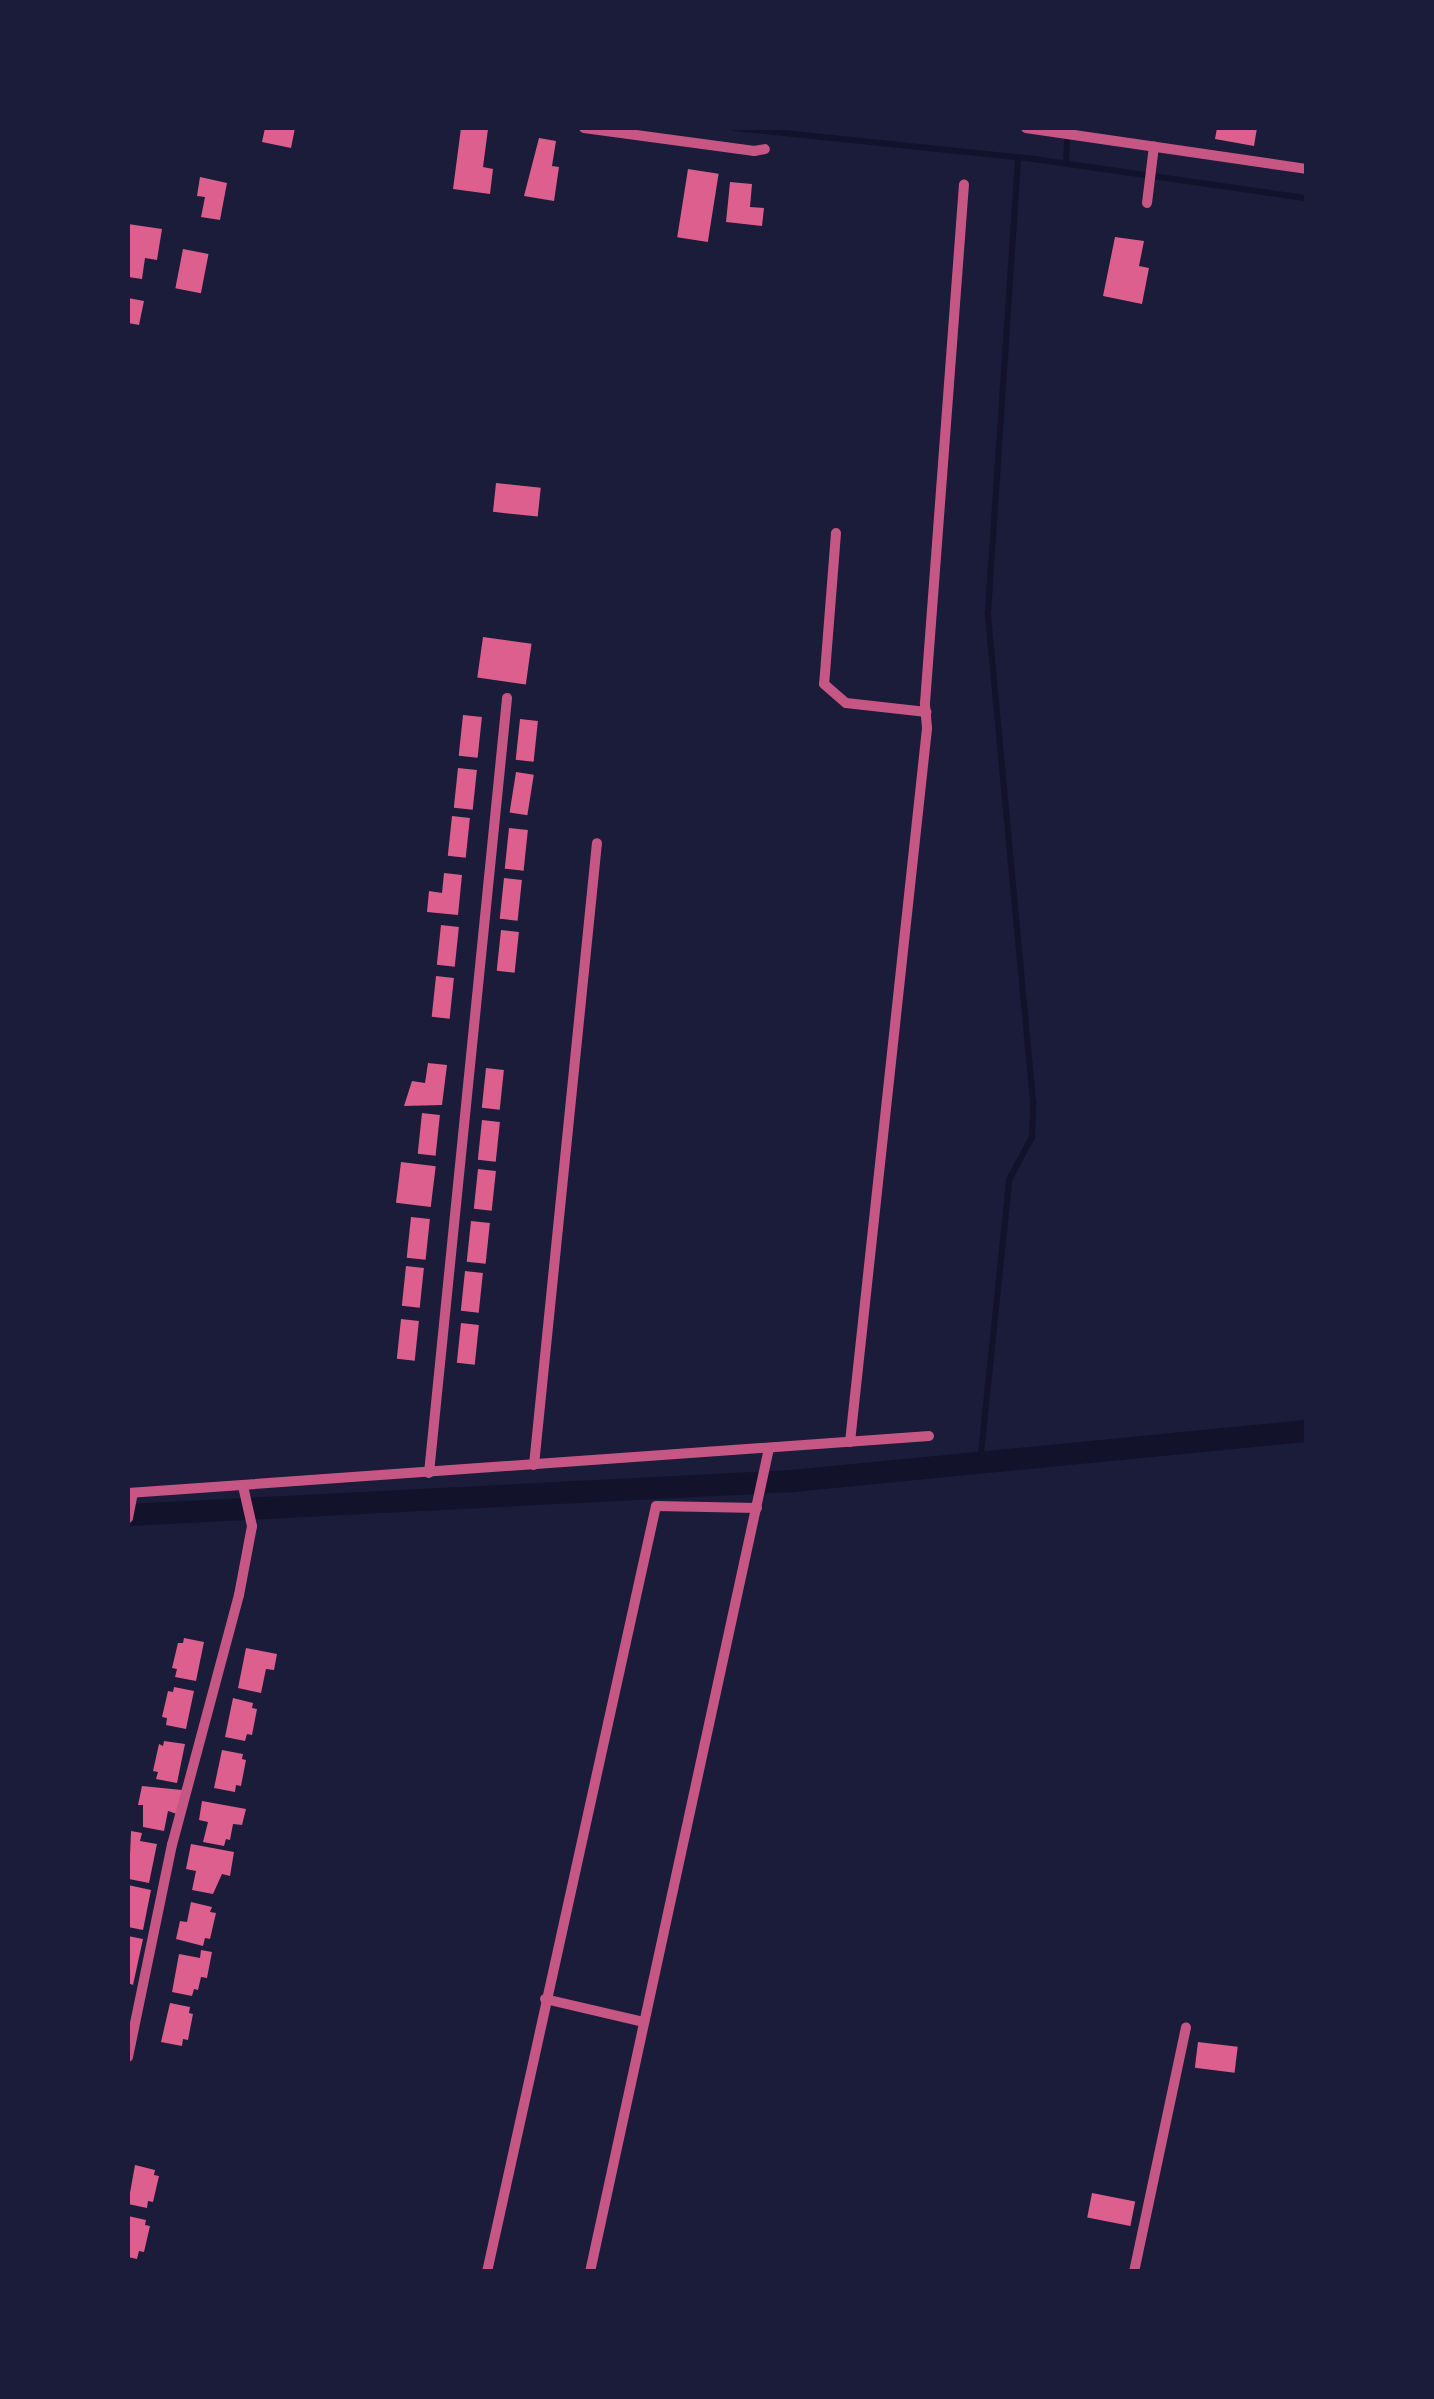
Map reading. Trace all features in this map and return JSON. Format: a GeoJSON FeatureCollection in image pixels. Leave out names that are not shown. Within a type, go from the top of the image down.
{"type":"FeatureCollection","features":[{"type":"Feature","properties":{"kind":"street"},"geometry":{"type":"LineString","coordinates":[[584,128],[754,152],[765,149]]}},
{"type":"Feature","properties":{"kind":"street"},"geometry":{"type":"LineString","coordinates":[[1026,128],[1306,169]]}},
{"type":"Feature","properties":{"kind":"street"},"geometry":{"type":"LineString","coordinates":[[1148,198],[1154,146]]}},
{"type":"Feature","properties":{"kind":"street"},"geometry":{"type":"LineString","coordinates":[[850,1442],[926,712],[964,184]]}},
{"type":"Feature","properties":{"kind":"street"},"geometry":{"type":"LineString","coordinates":[[836,533],[824,684],[846,703],[926,712]]}},
{"type":"Feature","properties":{"kind":"street"},"geometry":{"type":"LineString","coordinates":[[429,1473],[507,698]]}},
{"type":"Feature","properties":{"kind":"street"},"geometry":{"type":"LineString","coordinates":[[534,1465],[597,842]]}},
{"type":"Feature","properties":{"kind":"street"},"geometry":{"type":"LineString","coordinates":[[128,1518],[131,1493],[534,1465],[768,1454],[930,1436]]}},
{"type":"Feature","properties":{"kind":"street"},"geometry":{"type":"LineString","coordinates":[[590,2272],[768,1454]]}},
{"type":"Feature","properties":{"kind":"street"},"geometry":{"type":"LineString","coordinates":[[128,2057],[172,1845],[239,1595],[252,1526],[244,1486]]}},
{"type":"Feature","properties":{"kind":"street"},"geometry":{"type":"LineString","coordinates":[[487,2272],[656,1506],[758,1503]]}},
{"type":"Feature","properties":{"kind":"street"},"geometry":{"type":"LineString","coordinates":[[545,1999],[644,2022]]}},
{"type":"Feature","properties":{"kind":"street"},"geometry":{"type":"LineString","coordinates":[[1134,2272],[1186,2027]]}},
{"type":"Feature","properties":{"kind":"building"},"geometry":{"type":"Polygon","coordinates":[[[265,128],[295,128],[291,148],[262,142],[265,128]]]}},
{"type":"Feature","properties":{"kind":"building"},"geometry":{"type":"Polygon","coordinates":[[[461,128],[488,129],[483,167],[493,169],[490,194],[453,189],[461,128]]]}},
{"type":"Feature","properties":{"kind":"building"},"geometry":{"type":"Polygon","coordinates":[[[1217,128],[1257,128],[1254,146],[1215,139],[1217,128]]]}},
{"type":"Feature","properties":{"kind":"building"},"geometry":{"type":"Polygon","coordinates":[[[539,138],[556,141],[552,166],[559,167],[554,201],[524,196],[539,138]]]}},
{"type":"Feature","properties":{"kind":"building"},"geometry":{"type":"Polygon","coordinates":[[[688,169],[719,174],[708,242],[677,237],[688,169]]]}},
{"type":"Feature","properties":{"kind":"building"},"geometry":{"type":"Polygon","coordinates":[[[200,177],[227,183],[220,220],[201,217],[205,197],[197,196],[200,177]]]}},
{"type":"Feature","properties":{"kind":"building"},"geometry":{"type":"Polygon","coordinates":[[[730,182],[752,184],[750,207],[764,208],[762,226],[726,222],[730,182]]]}},
{"type":"Feature","properties":{"kind":"building"},"geometry":{"type":"Polygon","coordinates":[[[128,224],[162,229],[157,260],[145,258],[142,279],[128,277],[128,224]]]}},
{"type":"Feature","properties":{"kind":"building"},"geometry":{"type":"Polygon","coordinates":[[[1115,237],[1144,241],[1139,266],[1149,268],[1142,304],[1103,296],[1115,237]]]}},
{"type":"Feature","properties":{"kind":"building"},"geometry":{"type":"Polygon","coordinates":[[[183,249],[209,254],[201,293],[175,288],[183,249]]]}},
{"type":"Feature","properties":{"kind":"building"},"geometry":{"type":"Polygon","coordinates":[[[128,298],[144,301],[139,325],[128,323],[128,298]]]}},
{"type":"Feature","properties":{"kind":"building"},"geometry":{"type":"Polygon","coordinates":[[[496,483],[541,488],[538,517],[493,512],[496,483]]]}},
{"type":"Feature","properties":{"kind":"building"},"geometry":{"type":"Polygon","coordinates":[[[483,637],[532,644],[526,684],[477,678],[483,637]]]}},
{"type":"Feature","properties":{"kind":"building"},"geometry":{"type":"Polygon","coordinates":[[[463,715],[482,717],[478,758],[459,756],[463,715]]]}},
{"type":"Feature","properties":{"kind":"building"},"geometry":{"type":"Polygon","coordinates":[[[520,719],[538,721],[534,762],[516,760],[520,719]]]}},
{"type":"Feature","properties":{"kind":"building"},"geometry":{"type":"Polygon","coordinates":[[[458,768],[477,770],[473,810],[454,808],[458,768]]]}},
{"type":"Feature","properties":{"kind":"building"},"geometry":{"type":"Polygon","coordinates":[[[516,772],[534,775],[527,815],[510,812],[516,772]]]}},
{"type":"Feature","properties":{"kind":"building"},"geometry":{"type":"Polygon","coordinates":[[[452,816],[470,818],[466,858],[448,856],[452,816]]]}},
{"type":"Feature","properties":{"kind":"building"},"geometry":{"type":"Polygon","coordinates":[[[509,828],[528,830],[524,871],[505,869],[509,828]]]}},
{"type":"Feature","properties":{"kind":"building"},"geometry":{"type":"Polygon","coordinates":[[[444,873],[462,875],[458,915],[427,912],[429,891],[442,893],[444,873]]]}},
{"type":"Feature","properties":{"kind":"building"},"geometry":{"type":"Polygon","coordinates":[[[504,878],[522,880],[518,921],[500,919],[504,878]]]}},
{"type":"Feature","properties":{"kind":"building"},"geometry":{"type":"Polygon","coordinates":[[[441,925],[459,927],[455,967],[437,965],[441,925]]]}},
{"type":"Feature","properties":{"kind":"building"},"geometry":{"type":"Polygon","coordinates":[[[501,930],[519,932],[515,973],[497,971],[501,930]]]}},
{"type":"Feature","properties":{"kind":"building"},"geometry":{"type":"Polygon","coordinates":[[[436,976],[454,978],[450,1019],[432,1017],[436,976]]]}},
{"type":"Feature","properties":{"kind":"building"},"geometry":{"type":"Polygon","coordinates":[[[428,1063],[447,1065],[442,1105],[404,1106],[412,1081],[425,1083],[428,1063]]]}},
{"type":"Feature","properties":{"kind":"building"},"geometry":{"type":"Polygon","coordinates":[[[486,1068],[504,1070],[500,1110],[482,1108],[486,1068]]]}},
{"type":"Feature","properties":{"kind":"building"},"geometry":{"type":"Polygon","coordinates":[[[422,1113],[440,1115],[436,1156],[418,1154],[422,1113]]]}},
{"type":"Feature","properties":{"kind":"building"},"geometry":{"type":"Polygon","coordinates":[[[482,1120],[500,1122],[496,1162],[478,1160],[482,1120]]]}},
{"type":"Feature","properties":{"kind":"building"},"geometry":{"type":"Polygon","coordinates":[[[401,1162],[436,1166],[431,1207],[396,1203],[401,1162]]]}},
{"type":"Feature","properties":{"kind":"building"},"geometry":{"type":"Polygon","coordinates":[[[478,1169],[496,1171],[492,1211],[474,1209],[478,1169]]]}},
{"type":"Feature","properties":{"kind":"building"},"geometry":{"type":"Polygon","coordinates":[[[411,1217],[430,1219],[426,1260],[407,1258],[411,1217]]]}},
{"type":"Feature","properties":{"kind":"building"},"geometry":{"type":"Polygon","coordinates":[[[471,1221],[490,1223],[486,1264],[467,1262],[471,1221]]]}},
{"type":"Feature","properties":{"kind":"building"},"geometry":{"type":"Polygon","coordinates":[[[406,1266],[424,1268],[420,1308],[402,1306],[406,1266]]]}},
{"type":"Feature","properties":{"kind":"building"},"geometry":{"type":"Polygon","coordinates":[[[465,1271],[483,1273],[479,1313],[461,1311],[465,1271]]]}},
{"type":"Feature","properties":{"kind":"building"},"geometry":{"type":"Polygon","coordinates":[[[401,1319],[419,1321],[415,1361],[397,1359],[401,1319]]]}},
{"type":"Feature","properties":{"kind":"building"},"geometry":{"type":"Polygon","coordinates":[[[461,1323],[479,1325],[475,1365],[457,1363],[461,1323]]]}},
{"type":"Feature","properties":{"kind":"building"},"geometry":{"type":"Polygon","coordinates":[[[184,1638],[204,1642],[196,1681],[175,1677],[177,1669],[172,1668],[178,1643],[183,1643],[184,1638]]]}},
{"type":"Feature","properties":{"kind":"building"},"geometry":{"type":"Polygon","coordinates":[[[246,1648],[277,1654],[274,1670],[266,1669],[261,1693],[238,1688],[246,1648]]]}},
{"type":"Feature","properties":{"kind":"building"},"geometry":{"type":"Polygon","coordinates":[[[174,1687],[194,1691],[186,1729],[166,1725],[167,1718],[162,1717],[168,1691],[173,1692],[174,1687]]]}},
{"type":"Feature","properties":{"kind":"building"},"geometry":{"type":"Polygon","coordinates":[[[233,1698],[253,1703],[252,1708],[257,1709],[252,1735],[247,1734],[245,1741],[225,1737],[233,1698]]]}},
{"type":"Feature","properties":{"kind":"building"},"geometry":{"type":"Polygon","coordinates":[[[164,1741],[185,1744],[177,1783],[156,1779],[158,1772],[153,1771],[159,1744],[163,1746],[164,1741]]]}},
{"type":"Feature","properties":{"kind":"building"},"geometry":{"type":"Polygon","coordinates":[[[222,1750],[243,1754],[242,1759],[246,1760],[241,1786],[236,1785],[235,1792],[214,1788],[222,1750]]]}},
{"type":"Feature","properties":{"kind":"building"},"geometry":{"type":"Polygon","coordinates":[[[142,1786],[182,1790],[177,1814],[168,1811],[164,1831],[143,1827],[143,1805],[138,1805],[142,1786]]]}},
{"type":"Feature","properties":{"kind":"building"},"geometry":{"type":"Polygon","coordinates":[[[202,1801],[246,1809],[242,1825],[233,1824],[230,1840],[226,1839],[224,1846],[203,1842],[208,1822],[199,1820],[202,1801]]]}},
{"type":"Feature","properties":{"kind":"building"},"geometry":{"type":"Polygon","coordinates":[[[131,1831],[142,1833],[140,1841],[157,1844],[149,1883],[129,1879],[131,1831]]]}},
{"type":"Feature","properties":{"kind":"building"},"geometry":{"type":"Polygon","coordinates":[[[191,1844],[234,1852],[230,1876],[222,1874],[213,1894],[192,1890],[196,1871],[186,1869],[191,1844]]]}},
{"type":"Feature","properties":{"kind":"building"},"geometry":{"type":"Polygon","coordinates":[[[128,1885],[151,1890],[143,1930],[128,1927],[128,1885]]]}},
{"type":"Feature","properties":{"kind":"building"},"geometry":{"type":"Polygon","coordinates":[[[191,1902],[212,1907],[210,1912],[216,1913],[210,1939],[205,1938],[203,1946],[176,1939],[180,1921],[187,1922],[191,1902]]]}},
{"type":"Feature","properties":{"kind":"building"},"geometry":{"type":"Polygon","coordinates":[[[128,1936],[143,1939],[133,1985],[128,1983],[128,1936]]]}},
{"type":"Feature","properties":{"kind":"building"},"geometry":{"type":"Polygon","coordinates":[[[201,1950],[212,1952],[207,1978],[201,1977],[192,1996],[172,1992],[179,1954],[200,1958],[201,1950]]]}},
{"type":"Feature","properties":{"kind":"building"},"geometry":{"type":"Polygon","coordinates":[[[170,2003],[190,2007],[189,2013],[193,2014],[188,2040],[183,2039],[182,2046],[161,2042],[170,2003]]]}},
{"type":"Feature","properties":{"kind":"building"},"geometry":{"type":"Polygon","coordinates":[[[1198,2042],[1238,2047],[1235,2073],[1195,2068],[1198,2042]]]}},
{"type":"Feature","properties":{"kind":"building"},"geometry":{"type":"Polygon","coordinates":[[[135,2165],[155,2170],[154,2175],[159,2176],[153,2202],[148,2201],[147,2208],[128,2204],[135,2165]]]}},
{"type":"Feature","properties":{"kind":"building"},"geometry":{"type":"Polygon","coordinates":[[[1092,2193],[1135,2201],[1130,2226],[1087,2218],[1092,2193]]]}},
{"type":"Feature","properties":{"kind":"building"},"geometry":{"type":"Polygon","coordinates":[[[128,2216],[146,2220],[145,2225],[150,2226],[144,2252],[139,2251],[137,2259],[128,2257],[128,2216]]]}},
{"type":"Feature","properties":{"kind":"waterway"},"geometry":{"type":"LineString","coordinates":[[735,128],[1034,159],[1306,198]]}},
{"type":"Feature","properties":{"kind":"waterway"},"geometry":{"type":"LineString","coordinates":[[1066,163],[1068,128]]}},
{"type":"Feature","properties":{"kind":"waterway"},"geometry":{"type":"LineString","coordinates":[[980,1463],[1009,1180],[1032,1137],[1033,1101],[988,612],[1018,157]]}},
{"type":"Feature","properties":{"kind":"waterway"},"geometry":{"type":"LineString","coordinates":[[128,1515],[792,1481],[1306,1431]]}}]}
